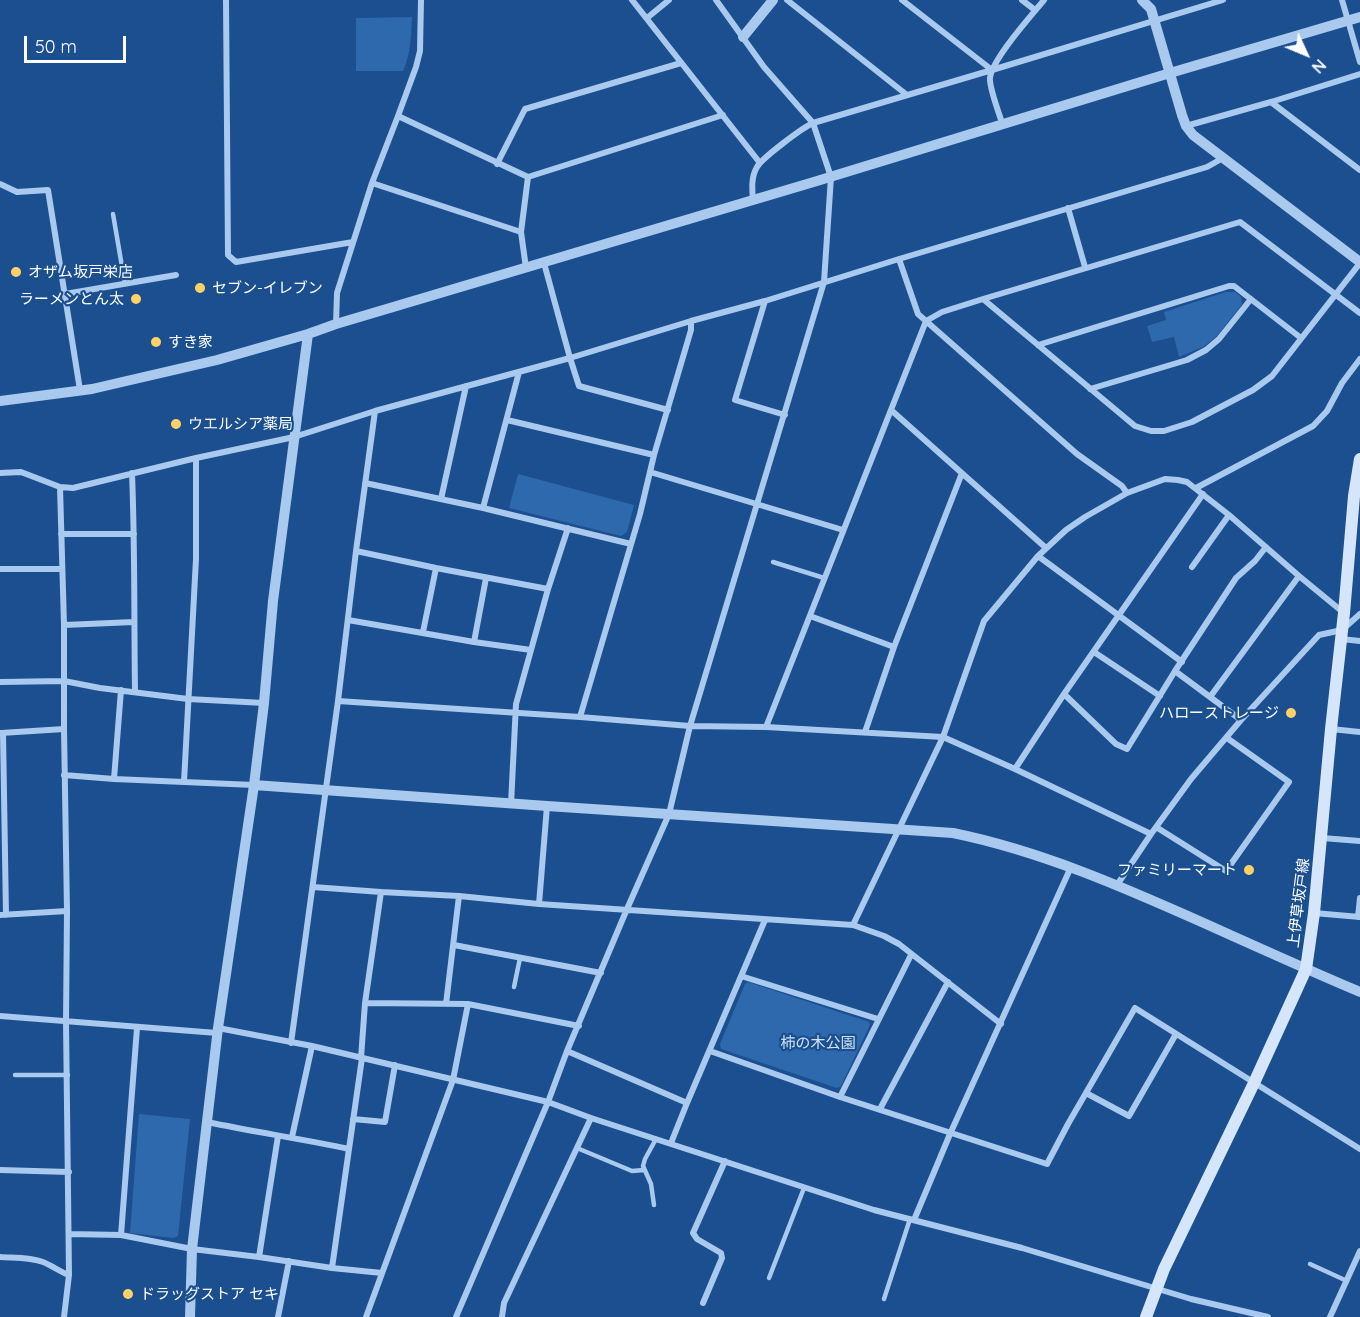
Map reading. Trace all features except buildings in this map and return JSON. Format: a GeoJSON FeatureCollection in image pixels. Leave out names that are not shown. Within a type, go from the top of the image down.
{"type":"FeatureCollection","features":[{"type":"Feature","properties":{"kind":"main road","name":"上伊草坂戸線"},"geometry":{"type":"LineString","coordinates":[[1146,1317],[1174,1248],[1306,969],[1322,838],[1354,496],[1360,459]]}},
{"type":"Feature","properties":{"kind":"street"},"geometry":{"type":"LineString","coordinates":[[226,0],[228,255],[236,262],[353,242]]}},
{"type":"Feature","properties":{"kind":"street"},"geometry":{"type":"LineString","coordinates":[[336,324],[337,293],[372,183],[398,117],[420,51],[422,0]]}},
{"type":"Feature","properties":{"kind":"street"},"geometry":{"type":"LineString","coordinates":[[632,0],[760,163]]}},
{"type":"Feature","properties":{"kind":"street"},"geometry":{"type":"LineString","coordinates":[[647,18],[669,0]]}},
{"type":"Feature","properties":{"kind":"street"},"geometry":{"type":"LineString","coordinates":[[456,1317],[669,814],[690,726],[824,282],[831,177],[813,123],[742,38],[716,0]]}},
{"type":"Feature","properties":{"kind":"street"},"geometry":{"type":"LineString","coordinates":[[742,38],[773,0]]}},
{"type":"Feature","properties":{"kind":"street"},"geometry":{"type":"LineString","coordinates":[[787,0],[907,95]]}},
{"type":"Feature","properties":{"kind":"street"},"geometry":{"type":"LineString","coordinates":[[902,0],[992,70]]}},
{"type":"Feature","properties":{"kind":"street"},"geometry":{"type":"LineString","coordinates":[[1022,0],[1035,10]]}},
{"type":"Feature","properties":{"kind":"street"},"geometry":{"type":"LineString","coordinates":[[1002,123],[989,80],[992,70],[999,57],[1044,0]]}},
{"type":"Feature","properties":{"kind":"street"},"geometry":{"type":"LineString","coordinates":[[983,298],[1135,426],[1151,431],[1164,431],[1192,422],[1253,390],[1272,376],[1360,262],[1193,135],[1182,116],[1151,9],[1142,0]]}},
{"type":"Feature","properties":{"kind":"street"},"geometry":{"type":"LineString","coordinates":[[753,200],[752,184],[757,167],[803,127],[1223,0]]}},
{"type":"Feature","properties":{"kind":"street"},"geometry":{"type":"LineString","coordinates":[[1342,0],[1355,19],[1360,62]]}},
{"type":"Feature","properties":{"kind":"street"},"geometry":{"type":"LineString","coordinates":[[0,401],[92,389],[217,360],[1355,19]]}},
{"type":"Feature","properties":{"kind":"street"},"geometry":{"type":"LineString","coordinates":[[497,164],[525,110],[681,63]]}},
{"type":"Feature","properties":{"kind":"street"},"geometry":{"type":"LineString","coordinates":[[1186,126],[1359,76]]}},
{"type":"Feature","properties":{"kind":"street"},"geometry":{"type":"LineString","coordinates":[[1271,102],[1360,170]]}},
{"type":"Feature","properties":{"kind":"street"},"geometry":{"type":"LineString","coordinates":[[398,117],[528,177],[723,115]]}},
{"type":"Feature","properties":{"kind":"street"},"geometry":{"type":"LineString","coordinates":[[0,473],[21,472],[60,487],[73,488],[294,437],[375,411],[570,358],[765,301],[1207,167],[1223,158]]}},
{"type":"Feature","properties":{"kind":"street"},"geometry":{"type":"LineString","coordinates":[[526,267],[521,232],[528,177]]}},
{"type":"Feature","properties":{"kind":"street"},"geometry":{"type":"LineString","coordinates":[[372,183],[521,232]]}},
{"type":"Feature","properties":{"kind":"street"},"geometry":{"type":"LineString","coordinates":[[0,184],[17,192],[48,190],[80,390]]}},
{"type":"Feature","properties":{"kind":"street"},"geometry":{"type":"LineString","coordinates":[[1068,208],[1085,267]]}},
{"type":"Feature","properties":{"kind":"street"},"geometry":{"type":"LineString","coordinates":[[766,727],[926,321],[942,312],[983,298],[1240,222],[1360,313]]}},
{"type":"Feature","properties":{"kind":"street"},"geometry":{"type":"LineString","coordinates":[[899,259],[918,314],[1077,454],[1122,486],[1127,493]]}},
{"type":"Feature","properties":{"kind":"street"},"geometry":{"type":"LineString","coordinates":[[544,263],[579,386],[668,410]]}},
{"type":"Feature","properties":{"kind":"street"},"geometry":{"type":"LineString","coordinates":[[65,294],[176,275]]}},
{"type":"Feature","properties":{"kind":"street"},"geometry":{"type":"LineString","coordinates":[[1038,345],[1229,286],[1234,286],[1301,338]]}},
{"type":"Feature","properties":{"kind":"street"},"geometry":{"type":"LineString","coordinates":[[1090,389],[1187,360],[1206,350],[1220,339],[1251,299]]}},
{"type":"Feature","properties":{"kind":"street"},"geometry":{"type":"LineString","coordinates":[[765,301],[735,400],[784,415]]}},
{"type":"Feature","properties":{"kind":"street"},"geometry":{"type":"LineString","coordinates":[[580,717],[691,330],[691,321]]}},
{"type":"Feature","properties":{"kind":"street"},"geometry":{"type":"LineString","coordinates":[[190,1317],[192,1250],[218,1031],[254,785],[273,601],[309,334]]}},
{"type":"Feature","properties":{"kind":"street"},"geometry":{"type":"LineString","coordinates":[[1196,488],[1313,426],[1328,411],[1342,383],[1360,359]]}},
{"type":"Feature","properties":{"kind":"street"},"geometry":{"type":"LineString","coordinates":[[483,508],[519,372]]}},
{"type":"Feature","properties":{"kind":"street"},"geometry":{"type":"LineString","coordinates":[[441,499],[466,386]]}},
{"type":"Feature","properties":{"kind":"street"},"geometry":{"type":"LineString","coordinates":[[891,410],[1046,548]]}},
{"type":"Feature","properties":{"kind":"street"},"geometry":{"type":"LineString","coordinates":[[291,1043],[375,411]]}},
{"type":"Feature","properties":{"kind":"street"},"geometry":{"type":"LineString","coordinates":[[507,420],[654,455]]}},
{"type":"Feature","properties":{"kind":"street"},"geometry":{"type":"LineString","coordinates":[[184,782],[196,559],[196,458]]}},
{"type":"Feature","properties":{"kind":"street"},"geometry":{"type":"LineString","coordinates":[[650,472],[843,530]]}},
{"type":"Feature","properties":{"kind":"street"},"geometry":{"type":"LineString","coordinates":[[132,473],[135,692]]}},
{"type":"Feature","properties":{"kind":"street"},"geometry":{"type":"LineString","coordinates":[[864,732],[894,647],[962,473]]}},
{"type":"Feature","properties":{"kind":"street"},"geometry":{"type":"LineString","coordinates":[[853,925],[943,737],[984,621],[1038,556],[1066,530],[1092,512],[1127,493],[1165,479],[1187,482],[1344,613]]}},
{"type":"Feature","properties":{"kind":"street"},"geometry":{"type":"LineString","coordinates":[[365,483],[483,508],[631,544]]}},
{"type":"Feature","properties":{"kind":"street"},"geometry":{"type":"LineString","coordinates":[[60,487],[64,625],[69,1172],[69,1275],[64,1317]]}},
{"type":"Feature","properties":{"kind":"street"},"geometry":{"type":"LineString","coordinates":[[1015,769],[1064,694],[1203,494]]}},
{"type":"Feature","properties":{"kind":"street"},"geometry":{"type":"LineString","coordinates":[[1192,567],[1228,515]]}},
{"type":"Feature","properties":{"kind":"street"},"geometry":{"type":"LineString","coordinates":[[511,804],[516,704],[568,528]]}},
{"type":"Feature","properties":{"kind":"street"},"geometry":{"type":"LineString","coordinates":[[61,534],[134,534]]}},
{"type":"Feature","properties":{"kind":"street"},"geometry":{"type":"LineString","coordinates":[[1064,694],[1116,744],[1127,749],[1236,578],[1255,561],[1266,547]]}},
{"type":"Feature","properties":{"kind":"street"},"geometry":{"type":"LineString","coordinates":[[356,551],[548,590]]}},
{"type":"Feature","properties":{"kind":"street"},"geometry":{"type":"LineString","coordinates":[[1038,556],[1182,662]]}},
{"type":"Feature","properties":{"kind":"street"},"geometry":{"type":"LineString","coordinates":[[423,632],[436,568]]}},
{"type":"Feature","properties":{"kind":"street"},"geometry":{"type":"LineString","coordinates":[[0,569],[62,569]]}},
{"type":"Feature","properties":{"kind":"street"},"geometry":{"type":"LineString","coordinates":[[1210,697],[1299,576]]}},
{"type":"Feature","properties":{"kind":"street"},"geometry":{"type":"LineString","coordinates":[[474,642],[486,578]]}},
{"type":"Feature","properties":{"kind":"street"},"geometry":{"type":"LineString","coordinates":[[1342,634],[1360,614]]}},
{"type":"Feature","properties":{"kind":"street"},"geometry":{"type":"LineString","coordinates":[[810,616],[894,647]]}},
{"type":"Feature","properties":{"kind":"street"},"geometry":{"type":"LineString","coordinates":[[348,620],[531,650]]}},
{"type":"Feature","properties":{"kind":"street"},"geometry":{"type":"LineString","coordinates":[[64,625],[134,622]]}},
{"type":"Feature","properties":{"kind":"street"},"geometry":{"type":"LineString","coordinates":[[1117,885],[1191,779],[1241,720],[1319,635],[1342,634],[1360,641]]}},
{"type":"Feature","properties":{"kind":"street"},"geometry":{"type":"LineString","coordinates":[[1094,652],[1160,696]]}},
{"type":"Feature","properties":{"kind":"street"},"geometry":{"type":"LineString","coordinates":[[1175,671],[1241,720]]}},
{"type":"Feature","properties":{"kind":"street"},"geometry":{"type":"LineString","coordinates":[[0,682],[64,681],[188,699],[264,703]]}},
{"type":"Feature","properties":{"kind":"street"},"geometry":{"type":"LineString","coordinates":[[114,779],[121,690]]}},
{"type":"Feature","properties":{"kind":"street"},"geometry":{"type":"LineString","coordinates":[[338,701],[690,726],[766,727],[943,737],[1151,834]]}},
{"type":"Feature","properties":{"kind":"street"},"geometry":{"type":"LineString","coordinates":[[64,729],[1,733],[3,915],[67,911]]}},
{"type":"Feature","properties":{"kind":"street"},"geometry":{"type":"LineString","coordinates":[[1331,729],[1360,732]]}},
{"type":"Feature","properties":{"kind":"street"},"geometry":{"type":"LineString","coordinates":[[1156,827],[1226,871],[1289,782],[1227,738]]}},
{"type":"Feature","properties":{"kind":"street"},"geometry":{"type":"LineString","coordinates":[[64,775],[254,785],[953,833],[988,840],[1048,858],[1117,885],[1360,992]]}},
{"type":"Feature","properties":{"kind":"street"},"geometry":{"type":"LineString","coordinates":[[539,904],[547,806]]}},
{"type":"Feature","properties":{"kind":"street"},"geometry":{"type":"LineString","coordinates":[[1322,838],[1360,840]]}},
{"type":"Feature","properties":{"kind":"street"},"geometry":{"type":"LineString","coordinates":[[912,1219],[1071,867]]}},
{"type":"Feature","properties":{"kind":"street"},"geometry":{"type":"LineString","coordinates":[[313,886],[853,925],[899,944],[910,955],[1001,1024]]}},
{"type":"Feature","properties":{"kind":"street"},"geometry":{"type":"LineString","coordinates":[[332,1268],[350,1149],[365,1003],[381,892]]}},
{"type":"Feature","properties":{"kind":"street"},"geometry":{"type":"LineString","coordinates":[[446,1004],[459,896]]}},
{"type":"Feature","properties":{"kind":"street"},"geometry":{"type":"LineString","coordinates":[[1314,913],[1359,917],[1360,898]]}},
{"type":"Feature","properties":{"kind":"street"},"geometry":{"type":"LineString","coordinates":[[671,1143],[765,920]]}},
{"type":"Feature","properties":{"kind":"street"},"geometry":{"type":"LineString","coordinates":[[454,945],[601,973]]}},
{"type":"Feature","properties":{"kind":"street"},"geometry":{"type":"LineString","coordinates":[[840,1097],[910,955]]}},
{"type":"Feature","properties":{"kind":"street"},"geometry":{"type":"LineString","coordinates":[[741,976],[879,1019]]}},
{"type":"Feature","properties":{"kind":"street"},"geometry":{"type":"LineString","coordinates":[[880,1109],[948,982]]}},
{"type":"Feature","properties":{"kind":"street"},"geometry":{"type":"LineString","coordinates":[[365,1003],[468,1004],[579,1026]]}},
{"type":"Feature","properties":{"kind":"street"},"geometry":{"type":"LineString","coordinates":[[366,1317],[453,1080],[468,1004]]}},
{"type":"Feature","properties":{"kind":"street"},"geometry":{"type":"LineString","coordinates":[[710,1051],[950,1134],[1047,1164],[1136,1008],[1360,1149]]}},
{"type":"Feature","properties":{"kind":"street"},"geometry":{"type":"LineString","coordinates":[[0,1016],[137,1028],[218,1031],[312,1046],[395,1065],[548,1102],[874,1210],[1022,1248],[1191,1299],[1268,1317]]}},
{"type":"Feature","properties":{"kind":"street"},"geometry":{"type":"LineString","coordinates":[[121,1234],[137,1028]]}},
{"type":"Feature","properties":{"kind":"street"},"geometry":{"type":"LineString","coordinates":[[1086,1093],[1129,1116],[1176,1034]]}},
{"type":"Feature","properties":{"kind":"street"},"geometry":{"type":"LineString","coordinates":[[292,1137],[312,1046]]}},
{"type":"Feature","properties":{"kind":"street"},"geometry":{"type":"LineString","coordinates":[[567,1051],[687,1103]]}},
{"type":"Feature","properties":{"kind":"street"},"geometry":{"type":"LineString","coordinates":[[353,1119],[385,1122],[395,1065]]}},
{"type":"Feature","properties":{"kind":"street"},"geometry":{"type":"LineString","coordinates":[[502,1317],[504,1303],[591,1118]]}},
{"type":"Feature","properties":{"kind":"street"},"geometry":{"type":"LineString","coordinates":[[207,1122],[350,1149]]}},
{"type":"Feature","properties":{"kind":"street"},"geometry":{"type":"LineString","coordinates":[[259,1257],[278,1136]]}},
{"type":"Feature","properties":{"kind":"street"},"geometry":{"type":"LineString","coordinates":[[703,1303],[722,1258],[721,1253],[698,1239],[693,1233],[725,1161]]}},
{"type":"Feature","properties":{"kind":"street"},"geometry":{"type":"LineString","coordinates":[[0,1170],[69,1172]]}},
{"type":"Feature","properties":{"kind":"street"},"geometry":{"type":"LineString","coordinates":[[69,1234],[121,1234],[192,1250],[382,1273]]}},
{"type":"Feature","properties":{"kind":"street"},"geometry":{"type":"LineString","coordinates":[[1330,1317],[1360,1251]]}},
{"type":"Feature","properties":{"kind":"street"},"geometry":{"type":"LineString","coordinates":[[0,1257],[27,1258],[43,1262],[69,1275]]}},
{"type":"Feature","properties":{"kind":"street"},"geometry":{"type":"LineString","coordinates":[[278,1317],[289,1261]]}},
{"type":"Feature","properties":{"kind":"lane"},"geometry":{"type":"LineString","coordinates":[[113,214],[125,284]]}},
{"type":"Feature","properties":{"kind":"lane"},"geometry":{"type":"LineString","coordinates":[[773,562],[824,578]]}},
{"type":"Feature","properties":{"kind":"lane"},"geometry":{"type":"LineString","coordinates":[[514,987],[520,958]]}},
{"type":"Feature","properties":{"kind":"lane"},"geometry":{"type":"LineString","coordinates":[[15,1075],[68,1075]]}},
{"type":"Feature","properties":{"kind":"lane"},"geometry":{"type":"LineString","coordinates":[[654,1205],[651,1184],[643,1166],[656,1138]]}},
{"type":"Feature","properties":{"kind":"lane"},"geometry":{"type":"LineString","coordinates":[[577,1148],[632,1171],[644,1170]]}},
{"type":"Feature","properties":{"kind":"lane"},"geometry":{"type":"LineString","coordinates":[[769,1278],[804,1188]]}},
{"type":"Feature","properties":{"kind":"lane"},"geometry":{"type":"LineString","coordinates":[[884,1299],[912,1219]]}},
{"type":"Feature","properties":{"kind":"lane"},"geometry":{"type":"LineString","coordinates":[[1310,1264],[1347,1281]]}},
{"type":"Feature","properties":{"kind":"green space"},"geometry":{"type":"Polygon","coordinates":[[[412,17],[409,51],[403,71],[356,71],[356,18],[412,17]]]}},
{"type":"Feature","properties":{"kind":"green space"},"geometry":{"type":"Polygon","coordinates":[[[1226,292],[1235,292],[1241,297],[1242,304],[1217,336],[1203,347],[1179,357],[1174,337],[1152,342],[1147,326],[1166,320],[1164,312],[1226,292]]]}},
{"type":"Feature","properties":{"kind":"green space"},"geometry":{"type":"Polygon","coordinates":[[[518,474],[634,505],[627,532],[621,536],[509,508],[518,474]]]}},
{"type":"Feature","properties":{"kind":"green space","name":"柿の木公園"},"geometry":{"type":"Polygon","coordinates":[[[748,982],[869,1022],[870,1025],[841,1086],[837,1088],[721,1049],[720,1044],[745,984],[748,982]]]}},
{"type":"Feature","properties":{"kind":"green space"},"geometry":{"type":"Polygon","coordinates":[[[139,1114],[190,1119],[178,1236],[174,1238],[130,1233],[139,1114]]]}},
{"type":"Feature","properties":{"kind":"place","name":"オザム坂戸栄店"},"geometry":{"type":"Point","coordinates":[16,272]}},
{"type":"Feature","properties":{"kind":"place","name":"セブン-イレブン"},"geometry":{"type":"Point","coordinates":[200,288]}},
{"type":"Feature","properties":{"kind":"place","name":"ラーメンとん太"},"geometry":{"type":"Point","coordinates":[136,299]}},
{"type":"Feature","properties":{"kind":"place","name":"すき家"},"geometry":{"type":"Point","coordinates":[156,342]}},
{"type":"Feature","properties":{"kind":"place","name":"ウエルシア薬局"},"geometry":{"type":"Point","coordinates":[176,424]}},
{"type":"Feature","properties":{"kind":"place","name":"ハローストレージ"},"geometry":{"type":"Point","coordinates":[1291,713]}},
{"type":"Feature","properties":{"kind":"place","name":"ファミリーマート"},"geometry":{"type":"Point","coordinates":[1249,870]}},
{"type":"Feature","properties":{"kind":"place","name":"ドラッグストア セキ"},"geometry":{"type":"Point","coordinates":[128,1294]}}]}
